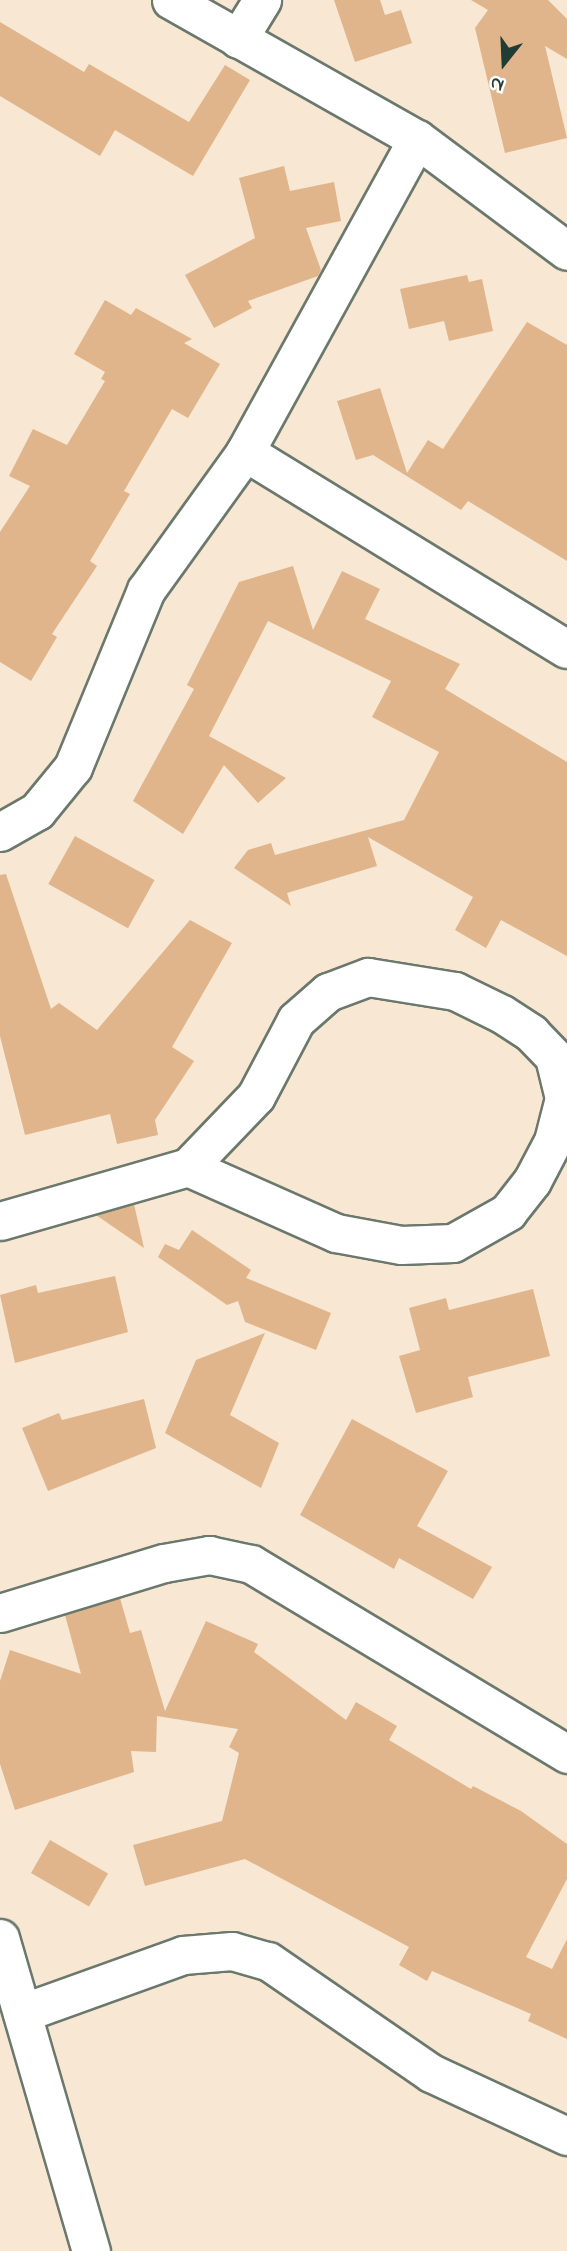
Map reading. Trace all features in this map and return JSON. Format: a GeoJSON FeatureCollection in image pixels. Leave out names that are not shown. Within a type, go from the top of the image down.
{"type":"FeatureCollection","features":[{"type":"Feature","properties":{"kind":"street"},"geometry":{"type":"LineString","coordinates":[[171,0],[417,139],[567,251]]}},
{"type":"Feature","properties":{"kind":"street"},"geometry":{"type":"LineString","coordinates":[[238,39],[262,0]]}},
{"type":"Feature","properties":{"kind":"street"},"geometry":{"type":"LineString","coordinates":[[0,832],[37,811],[73,767],[146,590],[245,452],[417,139]]}},
{"type":"Feature","properties":{"kind":"street"},"geometry":{"type":"LineString","coordinates":[[245,452],[567,649]]}},
{"type":"Feature","properties":{"kind":"street"},"geometry":{"type":"LineString","coordinates":[[0,1221],[188,1167],[256,1096],[296,1020],[328,992],[368,977],[455,991],[502,1014],[531,1033],[554,1057],[564,1098],[553,1141],[531,1181],[508,1212],[453,1243],[401,1245],[336,1233],[188,1167]]}},
{"type":"Feature","properties":{"kind":"street"},"geometry":{"type":"LineString","coordinates":[[0,1613],[164,1563],[209,1555],[251,1564],[567,1754]]}},
{"type":"Feature","properties":{"kind":"street"},"geometry":{"type":"LineString","coordinates":[[0,1938],[91,2251]]}},
{"type":"Feature","properties":{"kind":"street"},"geometry":{"type":"LineString","coordinates":[[23,2013],[183,1955],[232,1951],[268,1961],[432,2073],[567,2136]]}},
{"type":"Feature","properties":{"kind":"building"},"geometry":{"type":"Polygon","coordinates":[[[334,0],[380,0],[385,15],[401,10],[412,43],[355,62],[334,0]]]}},
{"type":"Feature","properties":{"kind":"building"},"geometry":{"type":"Polygon","coordinates":[[[471,0],[548,0],[567,19],[567,59],[545,46],[567,138],[505,153],[475,28],[488,10],[471,0]]]}},
{"type":"Feature","properties":{"kind":"building"},"geometry":{"type":"Polygon","coordinates":[[[0,22],[84,72],[89,64],[189,122],[225,65],[250,80],[193,176],[115,130],[100,156],[0,96],[0,22]]]}},
{"type":"Feature","properties":{"kind":"building"},"geometry":{"type":"Polygon","coordinates":[[[284,166],[290,191],[334,182],[341,221],[306,228],[321,270],[318,276],[248,301],[252,308],[214,328],[185,275],[255,238],[239,178],[284,166]]]}},
{"type":"Feature","properties":{"kind":"building"},"geometry":{"type":"Polygon","coordinates":[[[467,275],[469,282],[482,279],[493,331],[449,341],[444,321],[409,329],[400,289],[467,275]]]}},
{"type":"Feature","properties":{"kind":"building"},"geometry":{"type":"Polygon","coordinates":[[[105,300],[131,315],[136,308],[192,339],[184,343],[220,364],[188,418],[172,409],[124,491],[130,494],[90,561],[97,566],[52,634],[57,637],[31,681],[0,662],[0,532],[30,486],[9,476],[33,429],[67,445],[105,381],[101,379],[105,372],[74,354],[105,300]]]}},
{"type":"Feature","properties":{"kind":"building"},"geometry":{"type":"Polygon","coordinates":[[[527,322],[567,345],[567,561],[468,501],[461,510],[373,455],[356,460],[337,401],[380,388],[407,473],[428,440],[443,449],[527,322]]]}},
{"type":"Feature","properties":{"kind":"building"},"geometry":{"type":"Polygon","coordinates":[[[293,566],[313,630],[342,571],[380,589],[365,619],[460,664],[445,689],[567,762],[567,956],[501,920],[486,948],[455,930],[473,897],[368,837],[377,866],[287,893],[291,906],[234,868],[248,850],[271,843],[275,855],[404,820],[439,752],[372,717],[391,681],[268,621],[209,736],[286,778],[258,803],[224,765],[183,834],[133,801],[194,689],[187,685],[239,582],[293,566]]]}},
{"type":"Feature","properties":{"kind":"building"},"geometry":{"type":"Polygon","coordinates":[[[75,836],[155,880],[128,928],[48,884],[75,836]]]}},
{"type":"Feature","properties":{"kind":"building"},"geometry":{"type":"Polygon","coordinates":[[[6,874],[51,1009],[59,1003],[97,1030],[190,920],[232,943],[172,1047],[194,1061],[155,1120],[158,1135],[117,1144],[110,1114],[25,1135],[0,1036],[0,875],[6,874]]]}},
{"type":"Feature","properties":{"kind":"building"},"geometry":{"type":"Polygon","coordinates":[[[134,1204],[144,1248],[96,1215],[134,1204]]]}},
{"type":"Feature","properties":{"kind":"building"},"geometry":{"type":"Polygon","coordinates":[[[192,1230],[251,1270],[246,1278],[331,1313],[316,1350],[245,1322],[238,1301],[227,1305],[158,1257],[165,1244],[179,1250],[192,1230]]]}},
{"type":"Feature","properties":{"kind":"building"},"geometry":{"type":"Polygon","coordinates":[[[115,1276],[128,1332],[15,1363],[0,1295],[36,1285],[38,1293],[115,1276]]]}},
{"type":"Feature","properties":{"kind":"building"},"geometry":{"type":"Polygon","coordinates":[[[533,1289],[550,1356],[468,1377],[473,1397],[416,1413],[399,1356],[420,1350],[409,1308],[446,1298],[449,1310],[533,1289]]]}},
{"type":"Feature","properties":{"kind":"building"},"geometry":{"type":"Polygon","coordinates":[[[265,1333],[230,1415],[279,1443],[261,1488],[165,1433],[196,1360],[265,1333]]]}},
{"type":"Feature","properties":{"kind":"building"},"geometry":{"type":"Polygon","coordinates":[[[144,1399],[156,1448],[48,1491],[22,1428],[59,1413],[62,1420],[144,1399]]]}},
{"type":"Feature","properties":{"kind":"building"},"geometry":{"type":"Polygon","coordinates":[[[352,1419],[448,1471],[417,1526],[492,1567],[473,1599],[399,1558],[394,1569],[300,1515],[352,1419]]]}},
{"type":"Feature","properties":{"kind":"building"},"geometry":{"type":"Polygon","coordinates":[[[120,1598],[130,1633],[141,1630],[165,1711],[206,1621],[258,1644],[254,1652],[346,1720],[356,1702],[397,1726],[389,1740],[471,1789],[473,1786],[521,1811],[567,1844],[567,1879],[526,1957],[552,1969],[567,1939],[567,2039],[528,2021],[531,2014],[432,1971],[427,1981],[399,1965],[409,1947],[245,1859],[145,1886],[133,1845],[222,1821],[239,1753],[229,1747],[238,1729],[157,1716],[156,1752],[131,1751],[134,1772],[15,1810],[0,1764],[0,1681],[10,1650],[81,1674],[65,1615],[120,1598]]]}},
{"type":"Feature","properties":{"kind":"building"},"geometry":{"type":"Polygon","coordinates":[[[50,1840],[108,1874],[89,1906],[31,1873],[50,1840]]]}}]}
